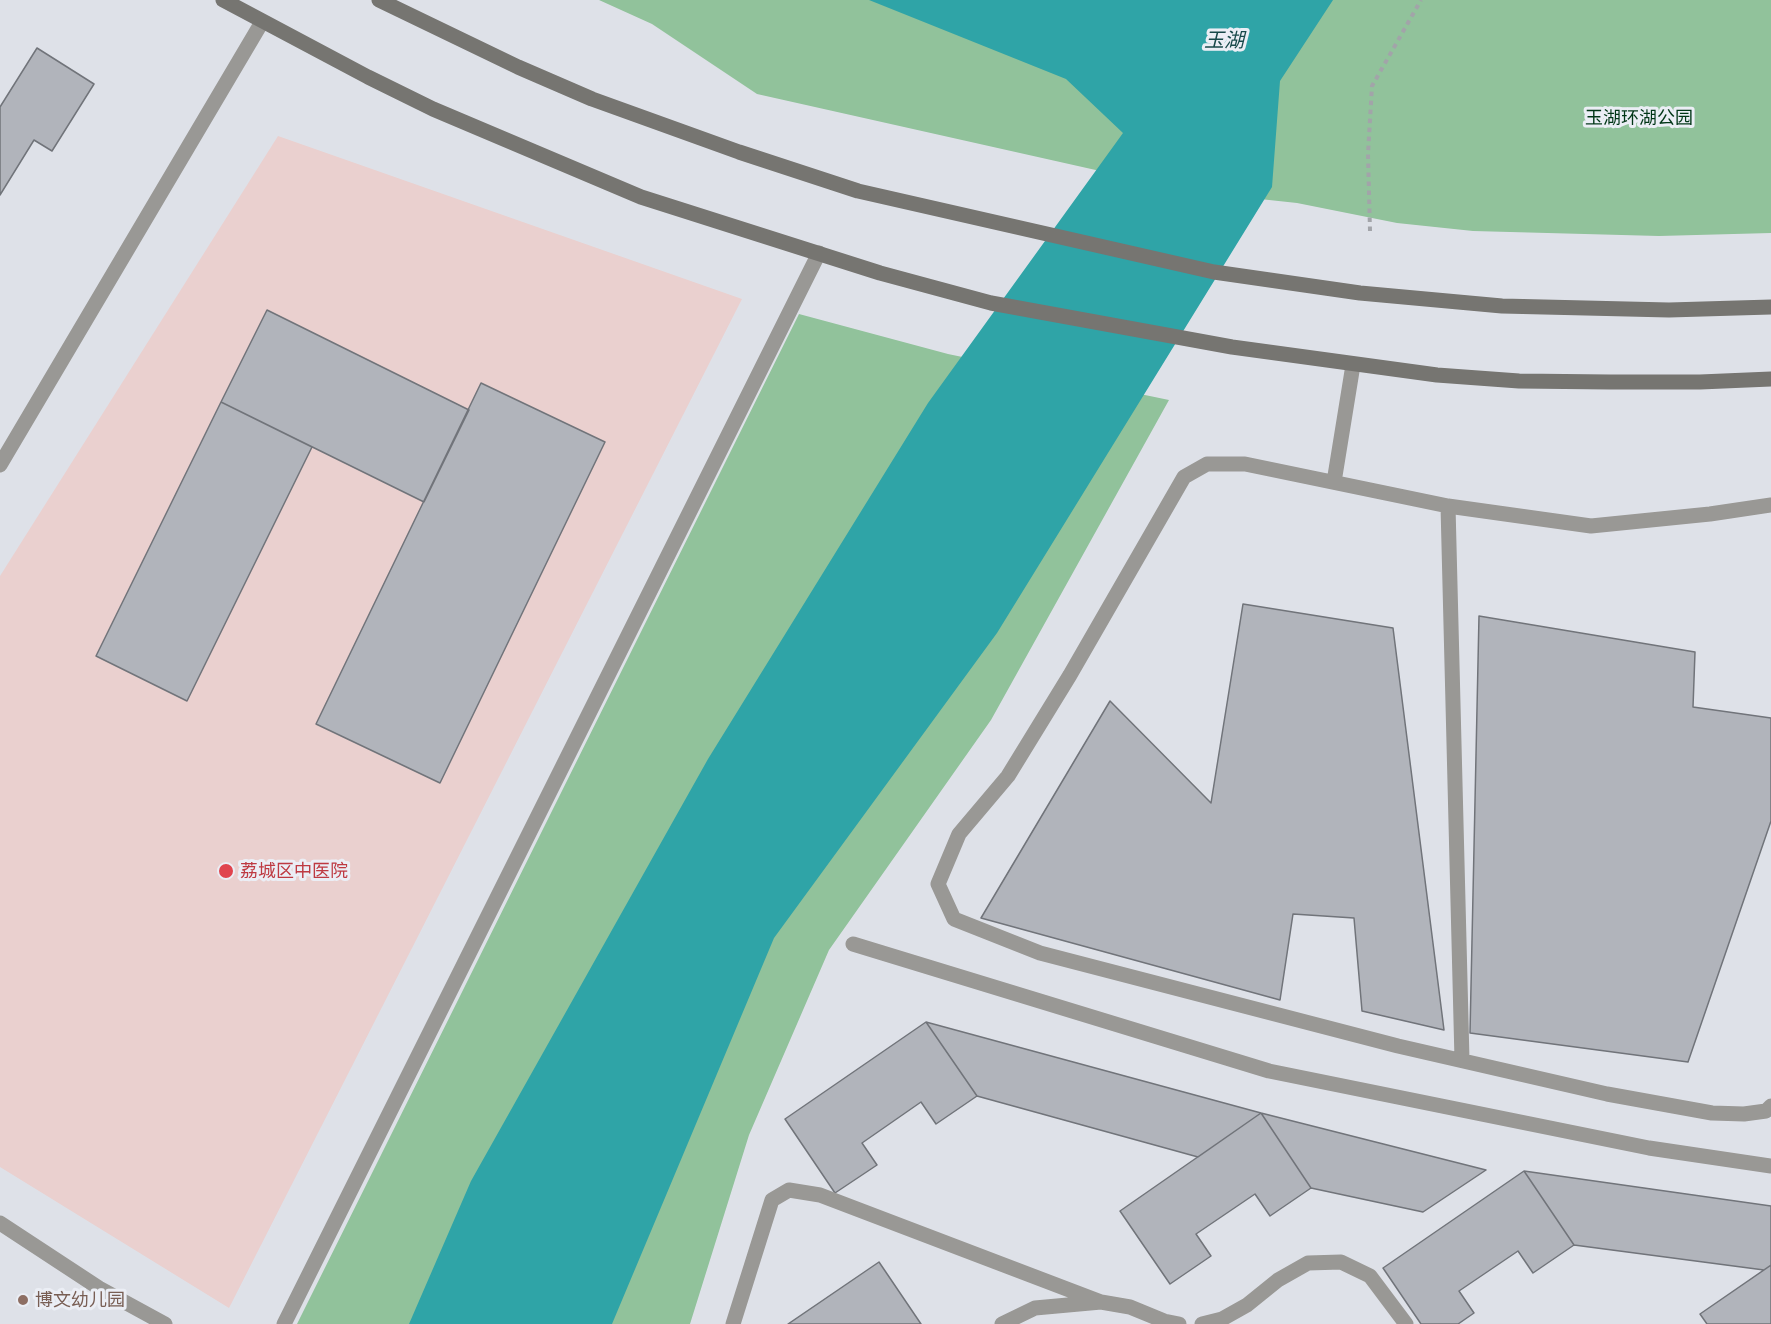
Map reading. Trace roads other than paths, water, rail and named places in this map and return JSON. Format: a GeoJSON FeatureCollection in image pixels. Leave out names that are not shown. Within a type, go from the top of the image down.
{"type":"FeatureCollection","features":[{"type":"Feature","properties":{"kind":"main road"},"geometry":{"type":"LineString","coordinates":[[223,0],[433,109],[570,169],[641,197],[880,273],[991,303],[1232,347],[1437,375],[1519,381],[1771,380]]}},
{"type":"Feature","properties":{"kind":"main road"},"geometry":{"type":"LineString","coordinates":[[379,0],[518,67],[592,99],[739,153],[858,191],[1202,269],[1287,284],[1502,306],[1669,310],[1771,307]]}},
{"type":"Feature","properties":{"kind":"street"},"geometry":{"type":"LineString","coordinates":[[0,465],[262,22]]}},
{"type":"Feature","properties":{"kind":"street"},"geometry":{"type":"LineString","coordinates":[[284,1324],[819,253]]}},
{"type":"Feature","properties":{"kind":"street"},"geometry":{"type":"LineString","coordinates":[[1334,482],[1353,364]]}},
{"type":"Feature","properties":{"kind":"street"},"geometry":{"type":"LineString","coordinates":[[1771,505],[1710,514],[1591,526],[1448,506],[1245,464],[1207,464],[1184,477],[1082,656],[1008,776],[959,834],[938,884],[954,919],[1040,953],[1398,1046],[1607,1094],[1712,1113],[1744,1114],[1766,1111],[1771,1106]]}},
{"type":"Feature","properties":{"kind":"street"},"geometry":{"type":"LineString","coordinates":[[1448,506],[1462,1060]]}},
{"type":"Feature","properties":{"kind":"street"},"geometry":{"type":"LineString","coordinates":[[853,944],[1269,1071],[1649,1148],[1771,1166]]}},
{"type":"Feature","properties":{"kind":"street"},"geometry":{"type":"LineString","coordinates":[[733,1324],[772,1200],[789,1190],[820,1195],[1101,1302],[1130,1307],[1164,1321],[1179,1324]]}},
{"type":"Feature","properties":{"kind":"street"},"geometry":{"type":"LineString","coordinates":[[0,1223],[99,1288],[165,1324]]}},
{"type":"Feature","properties":{"kind":"street"},"geometry":{"type":"LineString","coordinates":[[1202,1324],[1222,1319],[1247,1305],[1278,1281],[1308,1263],[1341,1262],[1370,1276],[1406,1324]]}},
{"type":"Feature","properties":{"kind":"street"},"geometry":{"type":"LineString","coordinates":[[1002,1324],[1035,1308],[1101,1302]]}},
{"type":"Feature","properties":{"kind":"water","name":"玉湖"},"geometry":{"type":"Polygon","coordinates":[[[869,0],[1333,0],[1280,81],[1272,187],[997,633],[774,938],[612,1324],[409,1324],[471,1181],[708,759],[928,403],[1123,133],[1066,79],[869,0]]]}},
{"type":"Feature","properties":{"kind":"place","name":"荔城区中医院"},"geometry":{"type":"Point","coordinates":[226,871]}},
{"type":"Feature","properties":{"kind":"place","name":"博文幼儿园"},"geometry":{"type":"Point","coordinates":[23,1300]}},
{"type":"Feature","properties":{"kind":"park label","name":"玉湖环湖公园"},"geometry":{"type":"Point","coordinates":[1639,118]}}]}
